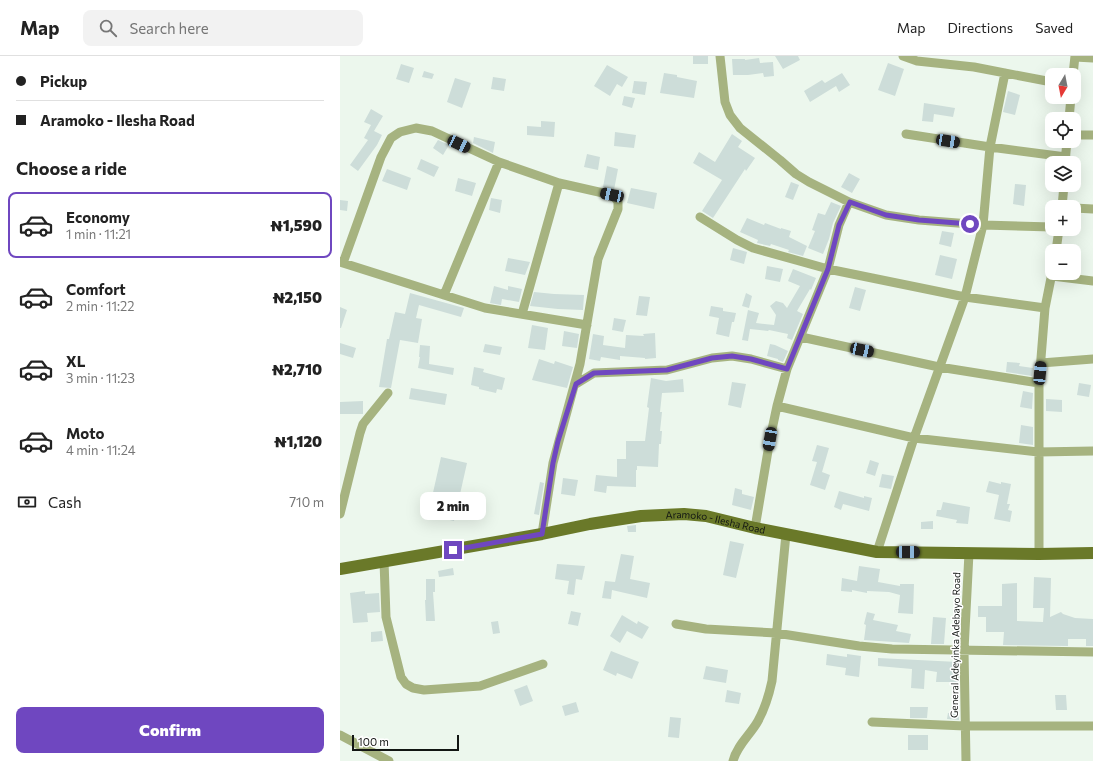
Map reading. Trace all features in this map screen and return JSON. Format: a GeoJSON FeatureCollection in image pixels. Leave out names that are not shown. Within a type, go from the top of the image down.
{"type":"FeatureCollection","features":[{"type":"Feature","properties":{"kind":"main road","name":"Aramoko - Ilesha Road"},"geometry":{"type":"LineString","coordinates":[[340,569],[542,534],[590,524],[641,516],[684,514],[706,516],[755,528],[877,552],[1039,554],[1093,553]]}},
{"type":"Feature","properties":{"kind":"street"},"geometry":{"type":"LineString","coordinates":[[720,56],[725,102],[730,115],[740,128],[808,182],[850,202],[886,215],[919,220],[983,225],[1045,227]]}},
{"type":"Feature","properties":{"kind":"street"},"geometry":{"type":"LineString","coordinates":[[903,56],[917,61],[974,67],[1045,81]]}},
{"type":"Feature","properties":{"kind":"street"},"geometry":{"type":"LineString","coordinates":[[1074,68],[1075,56],[1093,58]]}},
{"type":"Feature","properties":{"kind":"street"},"geometry":{"type":"LineString","coordinates":[[877,552],[914,438],[965,297],[983,225],[990,147],[1005,73]]}},
{"type":"Feature","properties":{"kind":"street"},"geometry":{"type":"LineString","coordinates":[[542,534],[553,463],[558,441],[576,384],[587,325],[598,259],[618,209],[618,201],[612,195],[558,183],[499,162],[432,131],[416,128],[400,132],[391,138],[381,157],[342,262],[485,308],[587,325]]}},
{"type":"Feature","properties":{"kind":"street"},"geometry":{"type":"LineString","coordinates":[[906,134],[1045,156]]}},
{"type":"Feature","properties":{"kind":"street"},"geometry":{"type":"LineString","coordinates":[[1081,135],[1093,135]]}},
{"type":"Feature","properties":{"kind":"street"},"geometry":{"type":"LineString","coordinates":[[444,295],[499,162]]}},
{"type":"Feature","properties":{"kind":"street"},"geometry":{"type":"LineString","coordinates":[[522,314],[558,183]]}},
{"type":"Feature","properties":{"kind":"street"},"geometry":{"type":"LineString","coordinates":[[755,528],[770,439],[787,369],[828,269],[839,225],[850,202]]}},
{"type":"Feature","properties":{"kind":"street"},"geometry":{"type":"LineString","coordinates":[[1081,208],[1093,209]]}},
{"type":"Feature","properties":{"kind":"street"},"geometry":{"type":"LineString","coordinates":[[700,217],[753,248],[828,269],[965,297],[1045,308]]}},
{"type":"Feature","properties":{"kind":"street"},"geometry":{"type":"LineString","coordinates":[[1081,279],[1093,281]]}},
{"type":"Feature","properties":{"kind":"street"},"geometry":{"type":"LineString","coordinates":[[1039,554],[1039,382],[1045,308],[1051,280]]}},
{"type":"Feature","properties":{"kind":"street"},"geometry":{"type":"LineString","coordinates":[[801,337],[939,367],[1039,382]]}},
{"type":"Feature","properties":{"kind":"street"},"geometry":{"type":"LineString","coordinates":[[576,384],[594,373],[667,370],[712,358],[732,356],[751,359],[787,369]]}},
{"type":"Feature","properties":{"kind":"street"},"geometry":{"type":"LineString","coordinates":[[1041,363],[1093,359]]}},
{"type":"Feature","properties":{"kind":"street"},"geometry":{"type":"LineString","coordinates":[[580,364],[594,373]]}},
{"type":"Feature","properties":{"kind":"street"},"geometry":{"type":"LineString","coordinates":[[340,514],[363,424],[388,393]]}},
{"type":"Feature","properties":{"kind":"street"},"geometry":{"type":"LineString","coordinates":[[777,406],[914,438],[1038,452],[1093,451]]}},
{"type":"Feature","properties":{"kind":"street"},"geometry":{"type":"LineString","coordinates":[[733,761],[738,750],[758,721],[767,702],[772,681],[786,534]]}},
{"type":"Feature","properties":{"kind":"street","name":"General Adeyinka Adebayo Road"},"geometry":{"type":"LineString","coordinates":[[966,761],[964,650],[969,553]]}},
{"type":"Feature","properties":{"kind":"street"},"geometry":{"type":"LineString","coordinates":[[384,561],[386,617],[400,677],[406,684],[413,688],[424,690],[480,686],[543,664]]}},
{"type":"Feature","properties":{"kind":"street"},"geometry":{"type":"LineString","coordinates":[[676,624],[706,629],[776,633],[859,646],[892,649],[1093,652]]}},
{"type":"Feature","properties":{"kind":"street"},"geometry":{"type":"LineString","coordinates":[[872,722],[965,726],[1093,726]]}},
{"type":"Feature","properties":{"kind":"street"},"geometry":{"type":"LineString","coordinates":[[340,735],[389,761]]}},
{"type":"Feature","properties":{"kind":"building"},"geometry":{"type":"Polygon","coordinates":[[[693,56],[708,56],[708,64],[693,64],[693,56]]]}},
{"type":"Feature","properties":{"kind":"building"},"geometry":{"type":"Polygon","coordinates":[[[775,56],[798,56],[800,60],[783,69],[775,56]]]}},
{"type":"Feature","properties":{"kind":"building"},"geometry":{"type":"Polygon","coordinates":[[[759,58],[760,63],[773,62],[774,76],[764,77],[763,73],[733,75],[732,59],[745,60],[759,58]]]}},
{"type":"Feature","properties":{"kind":"building"},"geometry":{"type":"Polygon","coordinates":[[[888,63],[904,69],[895,96],[878,90],[888,63]]]}},
{"type":"Feature","properties":{"kind":"building"},"geometry":{"type":"Polygon","coordinates":[[[401,64],[414,68],[409,83],[396,79],[401,64]]]}},
{"type":"Feature","properties":{"kind":"building"},"geometry":{"type":"Polygon","coordinates":[[[607,65],[628,77],[622,87],[617,84],[610,96],[594,86],[607,65]]]}},
{"type":"Feature","properties":{"kind":"building"},"geometry":{"type":"Polygon","coordinates":[[[424,71],[434,74],[432,79],[422,77],[424,71]]]}},
{"type":"Feature","properties":{"kind":"building"},"geometry":{"type":"Polygon","coordinates":[[[664,73],[697,81],[694,98],[660,93],[664,73]]]}},
{"type":"Feature","properties":{"kind":"building"},"geometry":{"type":"Polygon","coordinates":[[[842,73],[850,85],[839,92],[836,86],[810,102],[804,91],[822,80],[825,83],[842,73]]]}},
{"type":"Feature","properties":{"kind":"building"},"geometry":{"type":"Polygon","coordinates":[[[493,77],[506,79],[504,91],[491,89],[493,77]]]}},
{"type":"Feature","properties":{"kind":"building"},"geometry":{"type":"Polygon","coordinates":[[[455,78],[471,83],[462,108],[447,102],[455,78]]]}},
{"type":"Feature","properties":{"kind":"building"},"geometry":{"type":"Polygon","coordinates":[[[634,81],[647,82],[645,95],[632,93],[634,81]]]}},
{"type":"Feature","properties":{"kind":"building"},"geometry":{"type":"Polygon","coordinates":[[[1008,91],[1020,95],[1015,115],[1003,112],[1008,91]]]}},
{"type":"Feature","properties":{"kind":"building"},"geometry":{"type":"Polygon","coordinates":[[[624,96],[635,98],[632,108],[622,105],[624,96]]]}},
{"type":"Feature","properties":{"kind":"building"},"geometry":{"type":"Polygon","coordinates":[[[924,103],[955,108],[953,117],[934,114],[933,122],[922,121],[924,103]]]}},
{"type":"Feature","properties":{"kind":"building"},"geometry":{"type":"Polygon","coordinates":[[[371,109],[383,116],[374,131],[382,135],[377,145],[358,171],[350,165],[368,140],[364,138],[371,125],[364,122],[371,109]]]}},
{"type":"Feature","properties":{"kind":"building"},"geometry":{"type":"Polygon","coordinates":[[[541,121],[555,122],[554,137],[527,135],[527,126],[541,127],[541,121]]]}},
{"type":"Feature","properties":{"kind":"building"},"geometry":{"type":"Polygon","coordinates":[[[615,132],[636,135],[634,148],[614,146],[615,132]]]}},
{"type":"Feature","properties":{"kind":"building"},"geometry":{"type":"Polygon","coordinates":[[[732,134],[742,141],[738,147],[755,158],[746,171],[745,169],[713,218],[702,211],[722,180],[693,163],[699,152],[715,162],[732,134]]]}},
{"type":"Feature","properties":{"kind":"building"},"geometry":{"type":"Polygon","coordinates":[[[474,137],[495,142],[493,153],[473,143],[474,137]]]}},
{"type":"Feature","properties":{"kind":"building"},"geometry":{"type":"Polygon","coordinates":[[[438,140],[449,145],[443,155],[433,148],[438,140]]]}},
{"type":"Feature","properties":{"kind":"building"},"geometry":{"type":"Polygon","coordinates":[[[587,154],[600,157],[598,170],[584,167],[587,154]]]}},
{"type":"Feature","properties":{"kind":"building"},"geometry":{"type":"Polygon","coordinates":[[[421,159],[439,167],[434,177],[417,169],[421,159]]]}},
{"type":"Feature","properties":{"kind":"building"},"geometry":{"type":"Polygon","coordinates":[[[607,166],[618,169],[614,190],[603,187],[607,166]]]}},
{"type":"Feature","properties":{"kind":"building"},"geometry":{"type":"Polygon","coordinates":[[[387,169],[411,178],[407,190],[382,181],[387,169]]]}},
{"type":"Feature","properties":{"kind":"building"},"geometry":{"type":"Polygon","coordinates":[[[849,173],[860,179],[852,193],[841,187],[849,173]]]}},
{"type":"Feature","properties":{"kind":"building"},"geometry":{"type":"Polygon","coordinates":[[[458,178],[476,183],[472,196],[455,191],[458,178]]]}},
{"type":"Feature","properties":{"kind":"building"},"geometry":{"type":"Polygon","coordinates":[[[791,182],[799,185],[793,200],[785,197],[791,182]]]}},
{"type":"Feature","properties":{"kind":"building"},"geometry":{"type":"Polygon","coordinates":[[[1015,184],[1026,185],[1024,206],[1013,204],[1015,184]]]}},
{"type":"Feature","properties":{"kind":"building"},"geometry":{"type":"Polygon","coordinates":[[[631,188],[657,193],[654,209],[627,203],[631,188]]]}},
{"type":"Feature","properties":{"kind":"building"},"geometry":{"type":"Polygon","coordinates":[[[491,198],[502,200],[500,213],[489,210],[491,198]]]}},
{"type":"Feature","properties":{"kind":"building"},"geometry":{"type":"Polygon","coordinates":[[[340,200],[348,201],[347,211],[340,210],[340,200]]]}},
{"type":"Feature","properties":{"kind":"building"},"geometry":{"type":"Polygon","coordinates":[[[831,202],[841,206],[833,223],[823,254],[808,248],[815,231],[812,230],[818,213],[825,215],[831,202]]]}},
{"type":"Feature","properties":{"kind":"building"},"geometry":{"type":"Polygon","coordinates":[[[747,218],[764,225],[765,223],[791,231],[789,237],[807,246],[803,256],[788,252],[789,250],[771,244],[770,246],[757,243],[758,240],[740,232],[747,218]]]}},
{"type":"Feature","properties":{"kind":"building"},"geometry":{"type":"Polygon","coordinates":[[[942,231],[954,233],[951,247],[939,244],[942,231]]]}},
{"type":"Feature","properties":{"kind":"building"},"geometry":{"type":"Polygon","coordinates":[[[733,248],[747,252],[744,264],[730,260],[733,248]]]}},
{"type":"Feature","properties":{"kind":"building"},"geometry":{"type":"Polygon","coordinates":[[[940,255],[957,259],[952,279],[935,275],[940,255]]]}},
{"type":"Feature","properties":{"kind":"building"},"geometry":{"type":"Polygon","coordinates":[[[508,258],[530,262],[525,275],[505,271],[508,258]]]}},
{"type":"Feature","properties":{"kind":"building"},"geometry":{"type":"Polygon","coordinates":[[[767,266],[783,269],[780,282],[765,279],[767,266]]]}},
{"type":"Feature","properties":{"kind":"building"},"geometry":{"type":"Polygon","coordinates":[[[793,269],[816,278],[811,290],[810,289],[797,311],[803,314],[792,340],[787,338],[788,334],[769,330],[750,329],[748,341],[742,340],[748,310],[759,313],[756,323],[774,325],[776,315],[770,306],[776,301],[783,303],[787,308],[800,286],[788,281],[793,269]]]}},
{"type":"Feature","properties":{"kind":"building"},"geometry":{"type":"Polygon","coordinates":[[[494,286],[508,290],[508,286],[522,289],[519,302],[502,299],[501,305],[490,303],[494,286]]]}},
{"type":"Feature","properties":{"kind":"building"},"geometry":{"type":"Polygon","coordinates":[[[855,287],[866,290],[860,311],[849,308],[855,287]]]}},
{"type":"Feature","properties":{"kind":"building"},"geometry":{"type":"Polygon","coordinates":[[[534,292],[584,295],[583,310],[530,306],[534,292]]]}},
{"type":"Feature","properties":{"kind":"building"},"geometry":{"type":"Polygon","coordinates":[[[410,293],[464,308],[461,317],[419,305],[416,318],[422,319],[418,343],[400,340],[391,388],[379,387],[387,339],[389,339],[395,312],[405,314],[410,293]]]}},
{"type":"Feature","properties":{"kind":"building"},"geometry":{"type":"Polygon","coordinates":[[[746,293],[752,296],[749,308],[742,306],[746,293]]]}},
{"type":"Feature","properties":{"kind":"building"},"geometry":{"type":"Polygon","coordinates":[[[639,296],[650,297],[647,316],[636,315],[639,296]]]}},
{"type":"Feature","properties":{"kind":"building"},"geometry":{"type":"Polygon","coordinates":[[[711,306],[723,308],[723,311],[736,313],[734,322],[732,322],[729,337],[716,334],[719,318],[709,316],[711,306]]]}},
{"type":"Feature","properties":{"kind":"building"},"geometry":{"type":"Polygon","coordinates":[[[340,307],[347,310],[341,328],[340,328],[340,307]]]}},
{"type":"Feature","properties":{"kind":"building"},"geometry":{"type":"Polygon","coordinates":[[[614,318],[626,320],[623,332],[612,330],[614,318]]]}},
{"type":"Feature","properties":{"kind":"building"},"geometry":{"type":"Polygon","coordinates":[[[532,325],[548,328],[545,350],[528,348],[532,325]]]}},
{"type":"Feature","properties":{"kind":"building"},"geometry":{"type":"Polygon","coordinates":[[[564,331],[579,334],[577,348],[562,346],[564,331]]]}},
{"type":"Feature","properties":{"kind":"building"},"geometry":{"type":"Polygon","coordinates":[[[655,333],[656,358],[645,359],[620,356],[620,360],[601,357],[600,361],[589,359],[593,334],[604,336],[603,345],[625,348],[626,335],[644,336],[643,334],[655,333]]]}},
{"type":"Feature","properties":{"kind":"building"},"geometry":{"type":"Polygon","coordinates":[[[340,343],[356,348],[353,358],[340,354],[340,343]]]}},
{"type":"Feature","properties":{"kind":"building"},"geometry":{"type":"Polygon","coordinates":[[[485,344],[502,347],[500,355],[483,352],[485,344]]]}},
{"type":"Feature","properties":{"kind":"building"},"geometry":{"type":"Polygon","coordinates":[[[770,344],[788,351],[783,362],[767,356],[770,344]]]}},
{"type":"Feature","properties":{"kind":"building"},"geometry":{"type":"Polygon","coordinates":[[[420,345],[430,346],[429,364],[454,368],[453,375],[418,368],[420,345]]]}},
{"type":"Feature","properties":{"kind":"building"},"geometry":{"type":"Polygon","coordinates":[[[539,359],[554,364],[555,361],[573,367],[567,388],[532,380],[539,359]]]}},
{"type":"Feature","properties":{"kind":"building"},"geometry":{"type":"Polygon","coordinates":[[[1007,362],[1020,363],[1019,366],[1033,368],[1032,376],[1006,372],[1007,362]]]}},
{"type":"Feature","properties":{"kind":"building"},"geometry":{"type":"Polygon","coordinates":[[[474,367],[484,369],[483,372],[505,378],[502,390],[497,389],[496,393],[479,389],[479,387],[471,385],[474,367]]]}},
{"type":"Feature","properties":{"kind":"building"},"geometry":{"type":"Polygon","coordinates":[[[651,378],[666,381],[683,379],[684,392],[662,393],[660,431],[662,431],[661,444],[659,444],[658,467],[637,466],[636,487],[607,486],[606,493],[594,491],[596,475],[617,477],[617,459],[626,459],[626,441],[645,441],[649,408],[647,407],[651,378]]]}},
{"type":"Feature","properties":{"kind":"building"},"geometry":{"type":"Polygon","coordinates":[[[732,382],[746,384],[741,408],[728,405],[732,382]]]}},
{"type":"Feature","properties":{"kind":"building"},"geometry":{"type":"Polygon","coordinates":[[[1079,383],[1091,385],[1089,397],[1077,395],[1079,383]]]}},
{"type":"Feature","properties":{"kind":"building"},"geometry":{"type":"Polygon","coordinates":[[[411,388],[447,394],[445,405],[409,399],[411,388]]]}},
{"type":"Feature","properties":{"kind":"building"},"geometry":{"type":"Polygon","coordinates":[[[1023,391],[1033,393],[1032,409],[1020,407],[1023,391]]]}},
{"type":"Feature","properties":{"kind":"building"},"geometry":{"type":"Polygon","coordinates":[[[1046,399],[1062,400],[1062,412],[1046,411],[1046,399]]]}},
{"type":"Feature","properties":{"kind":"building"},"geometry":{"type":"Polygon","coordinates":[[[363,401],[363,414],[340,414],[340,402],[363,401]]]}},
{"type":"Feature","properties":{"kind":"building"},"geometry":{"type":"Polygon","coordinates":[[[1021,425],[1033,427],[1033,445],[1019,443],[1021,425]]]}},
{"type":"Feature","properties":{"kind":"building"},"geometry":{"type":"Polygon","coordinates":[[[817,445],[829,448],[822,472],[830,475],[825,490],[810,485],[817,462],[812,461],[817,445]]]}},
{"type":"Feature","properties":{"kind":"building"},"geometry":{"type":"Polygon","coordinates":[[[441,457],[467,463],[454,521],[428,515],[441,457]]]}},
{"type":"Feature","properties":{"kind":"building"},"geometry":{"type":"Polygon","coordinates":[[[870,460],[879,463],[875,476],[866,473],[870,460]]]}},
{"type":"Feature","properties":{"kind":"building"},"geometry":{"type":"Polygon","coordinates":[[[882,474],[894,476],[891,489],[879,487],[882,474]]]}},
{"type":"Feature","properties":{"kind":"building"},"geometry":{"type":"Polygon","coordinates":[[[563,478],[578,480],[575,496],[561,494],[563,478]]]}},
{"type":"Feature","properties":{"kind":"building"},"geometry":{"type":"Polygon","coordinates":[[[989,481],[1001,484],[1001,482],[1011,484],[1007,504],[1010,504],[1008,510],[1012,511],[1010,522],[994,519],[999,495],[986,492],[989,481]]]}},
{"type":"Feature","properties":{"kind":"building"},"geometry":{"type":"Polygon","coordinates":[[[540,482],[544,483],[539,515],[534,514],[540,482]]]}},
{"type":"Feature","properties":{"kind":"building"},"geometry":{"type":"Polygon","coordinates":[[[735,488],[742,490],[742,494],[754,497],[751,510],[732,505],[735,488]]]}},
{"type":"Feature","properties":{"kind":"building"},"geometry":{"type":"Polygon","coordinates":[[[839,491],[864,498],[864,496],[872,498],[869,511],[843,504],[841,510],[834,507],[839,491]]]}},
{"type":"Feature","properties":{"kind":"building"},"geometry":{"type":"Polygon","coordinates":[[[943,502],[970,507],[968,524],[956,523],[957,520],[936,516],[937,510],[941,510],[943,502]]]}},
{"type":"Feature","properties":{"kind":"building"},"geometry":{"type":"Polygon","coordinates":[[[933,521],[933,529],[921,529],[921,522],[933,521]]]}},
{"type":"Feature","properties":{"kind":"building"},"geometry":{"type":"Polygon","coordinates":[[[636,525],[636,532],[628,532],[627,526],[636,525]]]}},
{"type":"Feature","properties":{"kind":"building"},"geometry":{"type":"Polygon","coordinates":[[[730,541],[744,544],[736,578],[723,575],[730,541]]]}},
{"type":"Feature","properties":{"kind":"building"},"geometry":{"type":"Polygon","coordinates":[[[621,554],[634,556],[630,579],[650,583],[647,598],[612,590],[611,599],[602,598],[605,581],[615,582],[621,554]]]}},
{"type":"Feature","properties":{"kind":"building"},"geometry":{"type":"Polygon","coordinates":[[[557,564],[585,566],[582,580],[576,579],[574,595],[567,594],[569,581],[555,579],[557,564]]]}},
{"type":"Feature","properties":{"kind":"building"},"geometry":{"type":"Polygon","coordinates":[[[859,566],[880,569],[878,582],[900,586],[900,584],[914,584],[913,614],[898,613],[900,595],[889,592],[867,591],[867,593],[852,590],[852,592],[841,591],[842,578],[857,581],[859,566]]]}},
{"type":"Feature","properties":{"kind":"building"},"geometry":{"type":"Polygon","coordinates":[[[453,568],[454,575],[439,577],[438,571],[453,568]]]}},
{"type":"Feature","properties":{"kind":"building"},"geometry":{"type":"Polygon","coordinates":[[[1034,577],[1051,578],[1050,617],[1061,612],[1075,618],[1093,619],[1093,646],[1086,646],[1086,639],[1068,639],[1068,646],[1003,645],[1004,632],[986,632],[986,617],[978,617],[978,606],[1002,606],[1002,584],[1017,583],[1017,621],[1043,622],[1044,608],[1033,608],[1034,577]]]}},
{"type":"Feature","properties":{"kind":"building"},"geometry":{"type":"Polygon","coordinates":[[[426,579],[435,579],[435,592],[433,592],[435,621],[426,621],[426,579]]]}},
{"type":"Feature","properties":{"kind":"building"},"geometry":{"type":"Polygon","coordinates":[[[365,591],[365,594],[379,593],[380,612],[367,613],[368,622],[353,623],[350,593],[365,591]]]}},
{"type":"Feature","properties":{"kind":"building"},"geometry":{"type":"Polygon","coordinates":[[[571,611],[581,613],[578,626],[568,624],[571,611]]]}},
{"type":"Feature","properties":{"kind":"building"},"geometry":{"type":"Polygon","coordinates":[[[867,612],[875,614],[873,620],[898,625],[896,631],[911,634],[909,643],[864,640],[866,625],[864,624],[867,612]]]}},
{"type":"Feature","properties":{"kind":"building"},"geometry":{"type":"Polygon","coordinates":[[[622,615],[637,624],[638,621],[649,627],[642,639],[627,631],[620,643],[610,636],[622,615]]]}},
{"type":"Feature","properties":{"kind":"building"},"geometry":{"type":"Polygon","coordinates":[[[933,617],[946,618],[944,644],[931,644],[933,617]]]}},
{"type":"Feature","properties":{"kind":"building"},"geometry":{"type":"Polygon","coordinates":[[[498,621],[500,633],[493,634],[491,622],[498,621]]]}},
{"type":"Feature","properties":{"kind":"building"},"geometry":{"type":"Polygon","coordinates":[[[382,631],[383,641],[371,642],[371,632],[382,631]]]}},
{"type":"Feature","properties":{"kind":"building"},"geometry":{"type":"Polygon","coordinates":[[[611,651],[639,662],[632,679],[617,673],[616,676],[603,670],[611,651]]]}},
{"type":"Feature","properties":{"kind":"building"},"geometry":{"type":"Polygon","coordinates":[[[827,654],[847,657],[847,654],[861,656],[859,677],[845,675],[846,668],[826,665],[827,654]]]}},
{"type":"Feature","properties":{"kind":"building"},"geometry":{"type":"Polygon","coordinates":[[[878,658],[958,662],[959,682],[936,682],[937,672],[925,670],[924,689],[911,688],[912,669],[878,666],[878,658]]]}},
{"type":"Feature","properties":{"kind":"building"},"geometry":{"type":"Polygon","coordinates":[[[706,666],[728,670],[726,683],[703,679],[706,666]]]}},
{"type":"Feature","properties":{"kind":"building"},"geometry":{"type":"Polygon","coordinates":[[[527,685],[533,701],[520,706],[514,690],[527,685]]]}},
{"type":"Feature","properties":{"kind":"building"},"geometry":{"type":"Polygon","coordinates":[[[727,690],[741,693],[739,704],[725,702],[727,690]]]}},
{"type":"Feature","properties":{"kind":"building"},"geometry":{"type":"Polygon","coordinates":[[[1055,695],[1066,695],[1067,710],[1056,710],[1055,695]]]}},
{"type":"Feature","properties":{"kind":"building"},"geometry":{"type":"Polygon","coordinates":[[[576,702],[579,712],[565,716],[562,706],[576,702]]]}},
{"type":"Feature","properties":{"kind":"building"},"geometry":{"type":"Polygon","coordinates":[[[910,707],[928,707],[927,718],[910,718],[910,707]]]}},
{"type":"Feature","properties":{"kind":"building"},"geometry":{"type":"Polygon","coordinates":[[[948,713],[959,714],[959,720],[947,719],[948,713]]]}},
{"type":"Feature","properties":{"kind":"building"},"geometry":{"type":"Polygon","coordinates":[[[670,717],[681,718],[679,738],[668,737],[670,717]]]}},
{"type":"Feature","properties":{"kind":"building"},"geometry":{"type":"Polygon","coordinates":[[[908,735],[928,735],[928,750],[908,750],[908,735]]]}},
{"type":"Feature","properties":{"kind":"route"},"geometry":{"type":"LineString","coordinates":[[453,550],[542,534],[553,463],[558,441],[576,384],[594,373],[667,370],[712,358],[732,356],[751,359],[787,369],[828,269],[839,225],[850,202],[886,215],[919,220],[970,224]]}}]}
